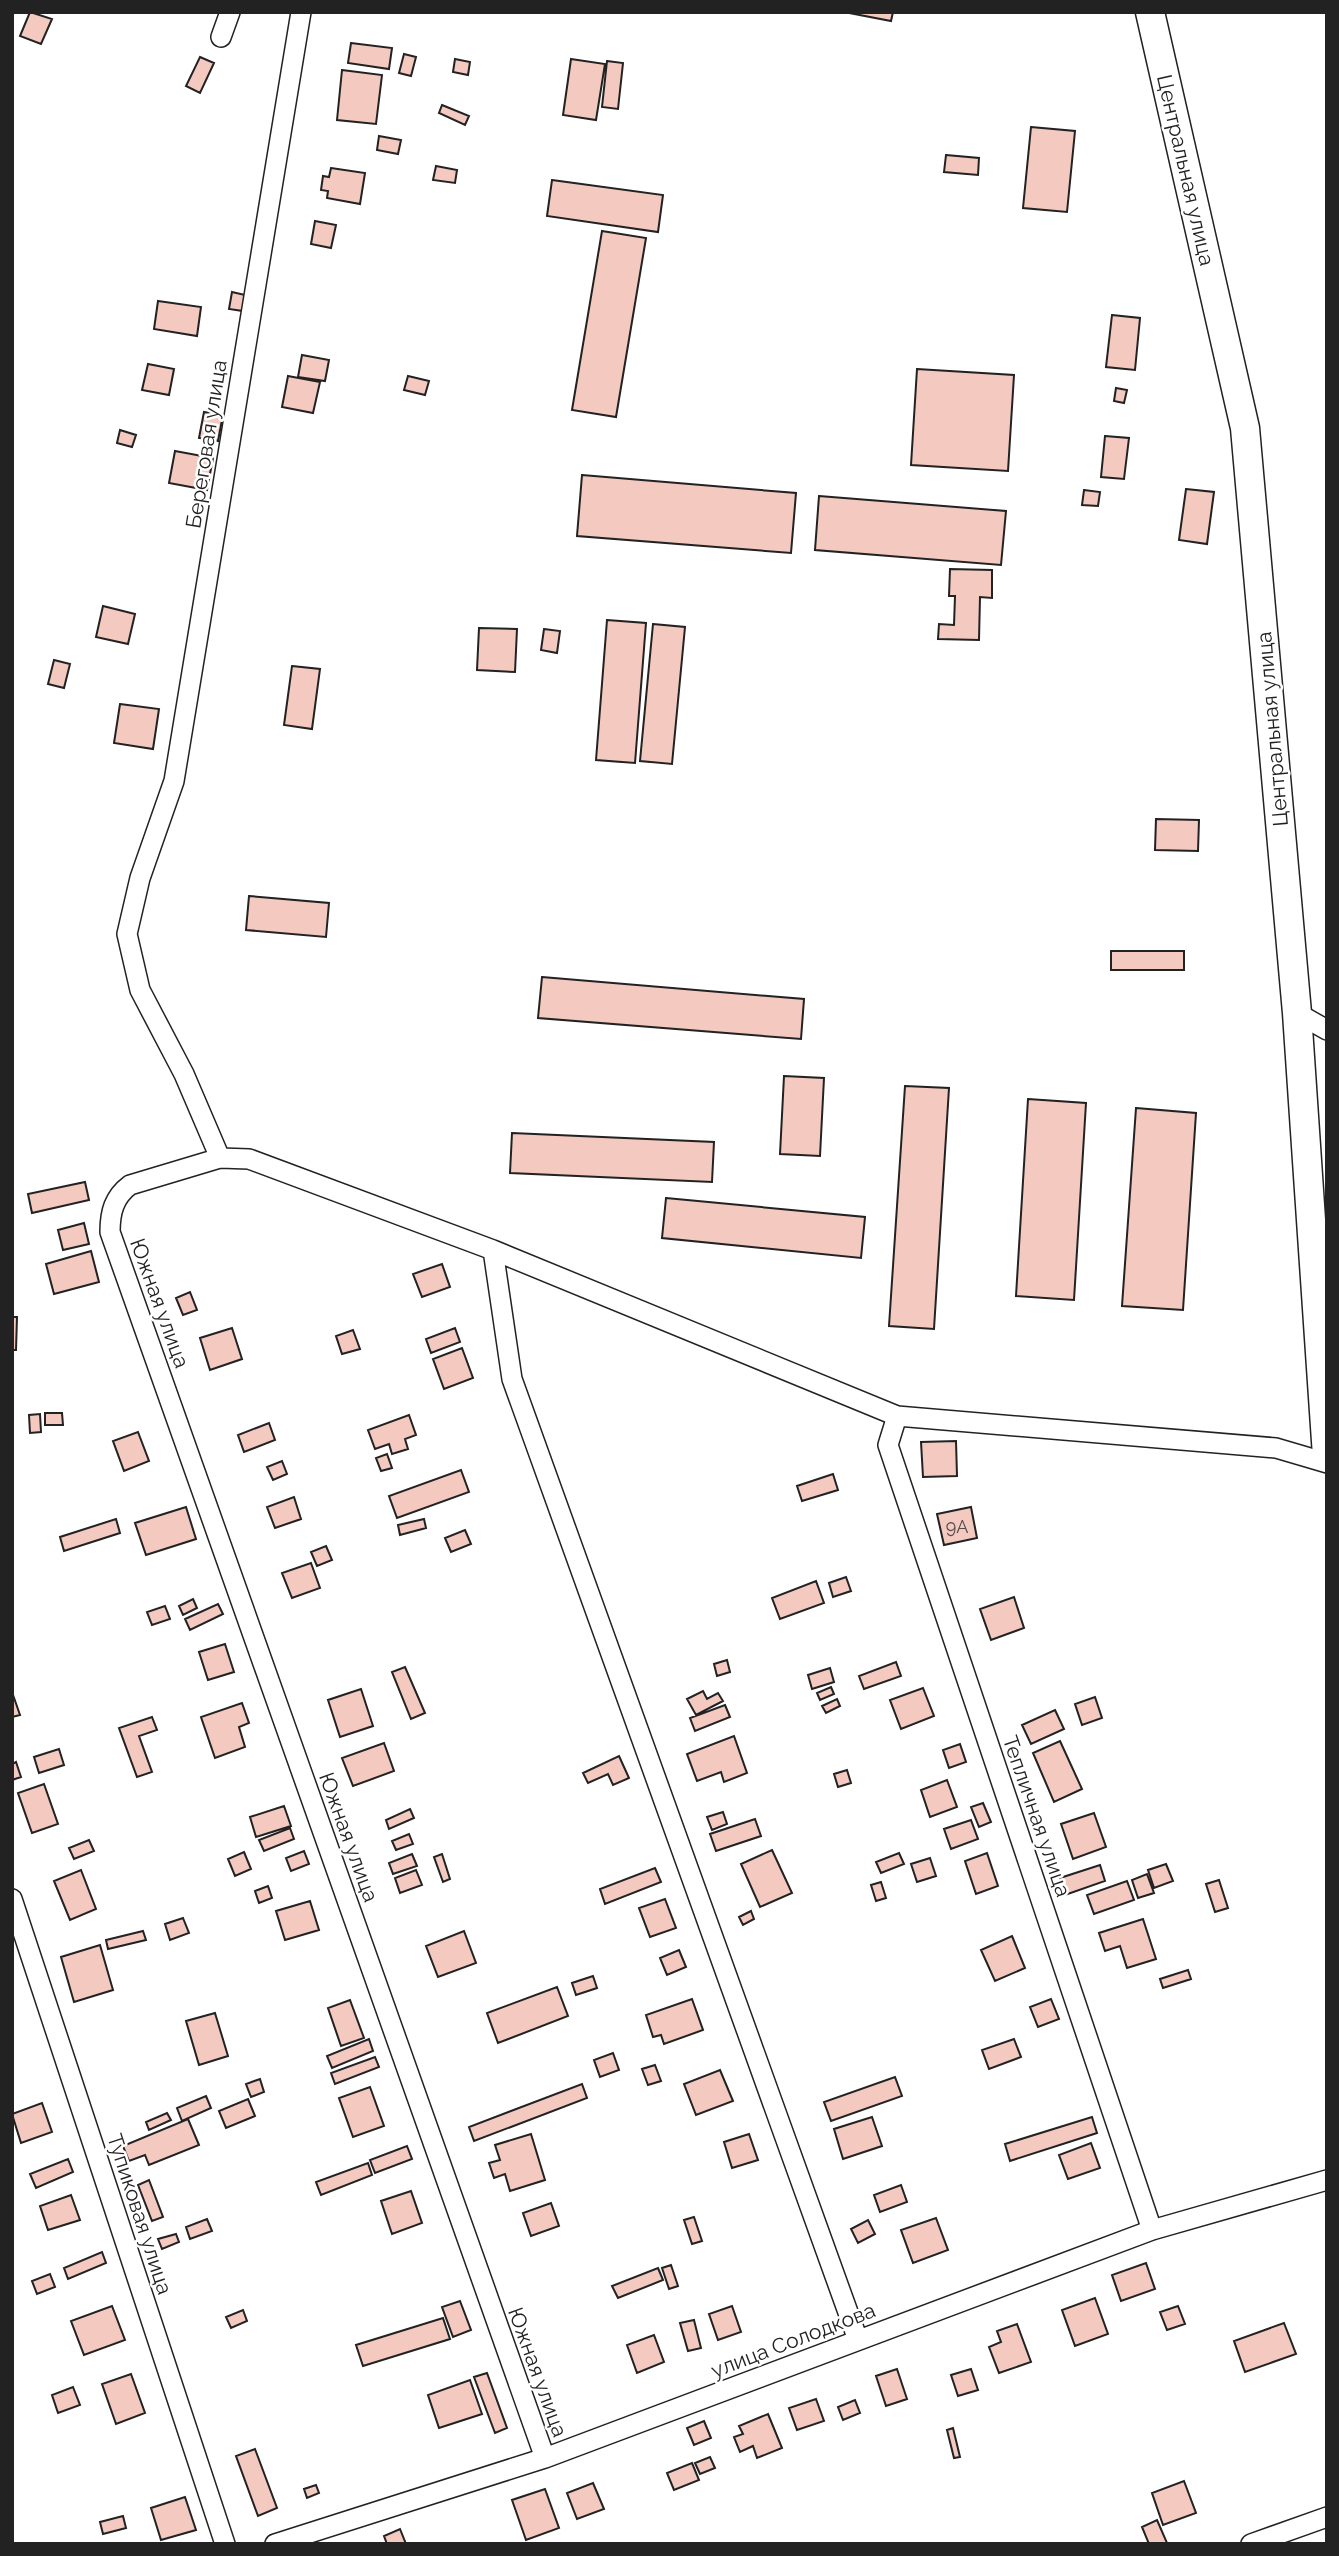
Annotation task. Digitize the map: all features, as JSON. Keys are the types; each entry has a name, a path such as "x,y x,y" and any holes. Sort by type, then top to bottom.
{"street":[{"path":"221,37 230,12"},
{"name":"Береговая улица","path":"220,1158 184,1074 140,990 127,934 141,878 174,781 301,12"},
{"name":"Центральная улица","path":"1150,12 1245,428 1297,1013 1327,1457"},
{"path":"1297,1013 1327,1030"},
{"path":"220,1158 249,1159 493,1250 897,1416 1276,1448 1327,1462"},
{"name":"Южная улица","path":"220,1158 130,1185 115,1201 110,1216 110,1232 545,2458"},
{"path":"493,1250 512,1379 858,2340"},
{"name":"Тепличная улица","path":"897,1416 888,1445 1153,2230"},
{"name":"Тупиковая улица","path":"12,1899 225,2544"},
{"name":"улица Солодкова","path":"275,2544 545,2458 1153,2230 1327,2180"},
{"path":"1251,2544 1327,2517"}],"building":[{"path":"30,12 52,19 41,44 20,36"},
{"path":"844,12 893,12 891,21"},
{"path":"351,43 392,48 389,69 348,63"},
{"path":"404,54 416,57 411,76 399,73"},
{"path":"200,57 214,63 200,93 186,86"},
{"path":"455,59 470,62 468,75 453,72"},
{"path":"571,59 605,64 596,120 563,115"},
{"path":"607,61 623,63 618,109 602,107"},
{"path":"342,70 382,75 376,124 337,120"},
{"path":"442,105 469,116 465,125 439,113"},
{"path":"1031,127 1075,131 1067,212 1023,208"},
{"path":"379,136 401,140 398,154 377,150"},
{"path":"946,155 979,158 978,175 944,172"},
{"path":"436,166 457,170 455,183 433,180"},
{"path":"331,168 365,173 360,204 327,198 328,191 321,190 323,176 329,177"},
{"path":"552,180 663,195 658,232 547,216"},
{"path":"315,221 336,225 331,248 311,244"},
{"path":"602,231 646,238 616,417 572,410"},
{"path":"232,292 245,295 243,311 229,309"},
{"path":"158,301 201,307 197,336 154,329"},
{"path":"1112,315 1140,318 1135,370 1106,367"},
{"path":"302,355 329,360 325,381 298,377"},
{"path":"148,364 174,369 169,395 142,390"},
{"path":"917,369 1014,375 1008,471 911,465"},
{"path":"288,376 320,382 313,413 282,407"},
{"path":"408,376 429,381 425,395 404,390"},
{"path":"1116,388 1127,390 1124,403 1114,401"},
{"path":"204,412 223,415 218,441 199,438"},
{"path":"120,430 136,435 132,447 117,443"},
{"path":"1105,436 1129,438 1124,479 1101,477"},
{"path":"175,451 213,458 207,490 169,483"},
{"path":"582,475 796,493 791,553 577,536"},
{"path":"1186,489 1214,492 1207,544 1179,540"},
{"path":"1084,490 1100,492 1098,506 1082,505"},
{"path":"819,496 1006,511 1001,565 815,550"},
{"path":"950,569 992,570 992,598 980,597 979,640 938,639 939,624 954,625 955,596 949,596"},
{"path":"103,606 135,614 128,644 96,637"},
{"path":"607,620 646,623 635,763 596,760"},
{"path":"653,624 685,627 672,764 640,761"},
{"path":"479,628 517,629 515,672 477,670"},
{"path":"544,629 560,631 557,653 541,650"},
{"path":"54,660 70,664 64,688 48,684"},
{"path":"292,666 320,669 312,729 284,725"},
{"path":"120,704 159,709 153,749 114,743"},
{"path":"1156,819 1199,820 1198,851 1155,850"},
{"path":"249,896 329,903 326,937 246,930"},
{"path":"1111,951 1184,951 1184,970 1111,970"},
{"path":"542,977 804,999 801,1039 538,1018"},
{"path":"784,1076 824,1078 820,1156 780,1154"},
{"path":"905,1086 949,1088 934,1329 889,1326"},
{"path":"1028,1099 1086,1103 1074,1300 1016,1296"},
{"path":"1136,1108 1196,1113 1183,1310 1122,1306"},
{"path":"512,1133 714,1142 712,1182 510,1173"},
{"path":"85,1182 89,1200 32,1213 28,1194"},
{"path":"666,1198 865,1217 861,1258 662,1238"},
{"path":"84,1223 89,1244 63,1250 58,1230"},
{"path":"91,1251 99,1282 54,1294 46,1264"},
{"path":"442,1264 450,1287 422,1297 413,1274"},
{"path":"190,1292 197,1310 183,1315 176,1298"},
{"path":"12,1317 17,1317 16,1350 12,1350"},
{"path":"232,1328 242,1359 210,1370 200,1338"},
{"path":"455,1328 460,1342 431,1353 426,1339"},
{"path":"353,1330 360,1349 342,1354 336,1336"},
{"path":"462,1348 473,1378 444,1389 433,1359"},
{"path":"45,1413 62,1413 63,1425 45,1425"},
{"path":"40,1414 41,1432 30,1433 29,1415"},
{"path":"409,1415 416,1435 405,1439 408,1449 392,1454 389,1444 375,1449 368,1430"},
{"path":"269,1423 275,1440 244,1452 238,1435"},
{"path":"138,1432 149,1461 124,1471 113,1441"},
{"path":"956,1441 957,1476 923,1477 921,1442"},
{"path":"387,1454 392,1468 381,1471 376,1458"},
{"path":"282,1461 287,1474 273,1480 267,1467"},
{"path":"461,1470 469,1492 397,1518 389,1496"},
{"path":"833,1474 838,1490 802,1501 797,1486"},
{"path":"294,1497 301,1519 275,1528 267,1507"},
{"path":"186,1507 196,1539 146,1555 135,1523"},
{"path":"971,1507 977,1538 944,1545 937,1514"},
{"path":"116,1519 120,1533 64,1551 60,1537"},
{"path":"424,1519 426,1528 400,1535 398,1525"},
{"path":"465,1530 471,1544 451,1552 445,1538"},
{"path":"326,1546 332,1560 317,1566 311,1552"},
{"path":"311,1563 320,1588 292,1598 282,1573"},
{"path":"846,1577 851,1591 833,1597 829,1583"},
{"path":"816,1581 824,1603 780,1619 772,1598"},
{"path":"1014,1597 1024,1628 991,1640 980,1609"},
{"path":"193,1599 197,1608 183,1615 179,1606"},
{"path":"218,1604 223,1614 190,1630 185,1619"},
{"path":"165,1606 170,1619 152,1625 147,1612"},
{"path":"225,1644 234,1672 208,1680 199,1652"},
{"path":"727,1660 730,1672 717,1676 714,1664"},
{"path":"896,1662 901,1676 864,1689 859,1676"},
{"path":"405,1667 425,1713 411,1719 392,1672"},
{"path":"830,1668 834,1682 812,1689 808,1675"},
{"path":"831,1687 834,1694 820,1700 817,1693"},
{"path":"923,1688 934,1716 901,1729 890,1700"},
{"path":"361,1689 373,1726 340,1737 328,1700"},
{"path":"703,1691 707,1699 718,1693 723,1701 696,1715 687,1699"},
{"path":"12,1692 20,1715 12,1717"},
{"path":"1095,1697 1102,1718 1082,1725 1075,1704"},
{"path":"837,1699 840,1706 826,1713 822,1706"},
{"path":"242,1703 249,1723 239,1727 245,1747 215,1758 201,1717"},
{"path":"725,1705 730,1717 695,1731 690,1718"},
{"path":"1055,1710 1064,1729 1031,1744 1022,1725"},
{"path":"152,1717 157,1730 139,1736 152,1772 137,1777 119,1728"},
{"path":"734,1736 747,1773 724,1782 721,1772 697,1781 687,1754"},
{"path":"1060,1741 1082,1789 1054,1802 1033,1753"},
{"path":"384,1743 394,1771 353,1786 342,1758"},
{"path":"960,1744 966,1762 949,1768 943,1750"},
{"path":"59,1749 64,1765 39,1773 34,1757"},
{"path":"619,1756 629,1778 613,1785 608,1774 588,1783 583,1773"},
{"path":"16,1762 21,1777 12,1780 12,1764"},
{"path":"847,1770 851,1783 838,1787 834,1774"},
{"path":"947,1780 957,1807 930,1817 921,1790"},
{"path":"44,1784 58,1824 32,1833 18,1793"},
{"path":"983,1803 991,1822 979,1827 971,1807"},
{"path":"284,1806 291,1826 256,1837 250,1817"},
{"path":"410,1809 414,1818 389,1829 386,1820"},
{"path":"723,1812 727,1824 712,1830 707,1817"},
{"path":"1094,1813 1106,1847 1073,1859 1061,1824"},
{"path":"755,1819 761,1836 716,1851 710,1834"},
{"path":"971,1820 978,1839 951,1849 944,1829"},
{"path":"290,1828 294,1839 264,1851 259,1840"},
{"path":"409,1834 413,1844 396,1850 392,1841"},
{"path":"89,1840 94,1851 74,1859 69,1848"},
{"path":"772,1850 792,1893 760,1907 741,1864"},
{"path":"304,1851 309,1864 291,1871 286,1858"},
{"path":"244,1852 251,1869 235,1876 228,1859"},
{"path":"899,1853 904,1864 881,1873 876,1862"},
{"path":"987,1853 998,1886 976,1894 965,1861"},
{"path":"412,1854 417,1866 393,1874 389,1863"},
{"path":"442,1854 450,1879 443,1882 434,1857"},
{"path":"930,1858 936,1876 917,1882 911,1864"},
{"path":"1166,1864 1173,1881 1154,1888 1148,1870"},
{"path":"1100,1865 1105,1881 1065,1895 1060,1878"},
{"path":"655,1868 661,1882 605,1904 600,1889"},
{"path":"81,1870 96,1909 70,1920 54,1881"},
{"path":"416,1870 422,1885 400,1893 395,1878"},
{"path":"1147,1874 1154,1893 1138,1898 1132,1880"},
{"path":"1219,1880 1228,1908 1215,1912 1206,1884"},
{"path":"1127,1881 1134,1900 1094,1914 1087,1895"},
{"path":"881,1882 886,1898 876,1901 871,1885"},
{"path":"268,1886 272,1898 259,1903 255,1891"},
{"path":"665,1899 676,1928 650,1937 639,1908"},
{"path":"310,1901 319,1930 285,1940 276,1911"},
{"path":"751,1911 754,1919 743,1925 739,1917"},
{"path":"183,1918 189,1933 170,1940 165,1924"},
{"path":"1143,1919 1156,1959 1127,1968 1120,1946 1105,1951 1099,1933"},
{"path":"143,1931 146,1940 108,1949 106,1940"},
{"path":"464,1931 476,1963 438,1977 426,1946"},
{"path":"1012,1936 1025,1968 995,1981 981,1950"},
{"path":"100,1945 113,1990 74,2002 61,1957"},
{"path":"679,1950 686,1967 667,1975 660,1958"},
{"path":"1188,1970 1191,1979 1163,1988 1160,1979"},
{"path":"593,1976 597,1988 576,1995 572,1983"},
{"path":"557,1987 568,2016 498,2043 487,2013"},
{"path":"692,1999 703,2030 664,2044 661,2035 653,2037 646,2015"},
{"path":"1051,1999 1059,2019 1038,2027 1030,2007"},
{"path":"350,2000 364,2038 341,2046 328,2008"},
{"path":"215,2013 228,2056 199,2065 186,2021"},
{"path":"369,2039 373,2051 332,2068 327,2056"},
{"path":"1014,2039 1021,2057 989,2069 982,2050"},
{"path":"613,2053 619,2070 600,2077 594,2060"},
{"path":"375,2057 379,2067 335,2084 331,2073"},
{"path":"655,2065 661,2081 648,2085 642,2069"},
{"path":"720,2070 733,2101 696,2115 684,2084"},
{"path":"895,2077 902,2096 831,2121 824,2102"},
{"path":"260,2079 264,2092 251,2097 246,2084"},
{"path":"582,2084 587,2098 474,2141 469,2127"},
{"path":"370,2087 384,2126 353,2137 339,2098"},
{"path":"206,2096 211,2108 182,2121 177,2108"},
{"path":"248,2099 255,2116 226,2128 219,2111"},
{"path":"42,2103 52,2132 21,2143 12,2114"},
{"path":"167,2113 171,2120 149,2130 146,2122"},
{"path":"872,2117 882,2146 843,2159 834,2129"},
{"path":"1092,2117 1097,2133 1010,2161 1005,2144"},
{"path":"188,2119 199,2145 149,2165 145,2155 129,2161 123,2146"},
{"path":"531,2134 545,2180 510,2191 505,2174 494,2178 489,2163 500,2160 495,2145"},
{"path":"749,2134 758,2160 732,2168 724,2142"},
{"path":"1091,2143 1100,2168 1068,2179 1059,2155"},
{"path":"407,2146 412,2159 375,2173 370,2160"},
{"path":"68,2159 73,2172 36,2188 30,2174"},
{"path":"368,2163 372,2175 321,2195 316,2182"},
{"path":"149,2180 163,2217 152,2221 138,2185"},
{"path":"901,2185 907,2202 880,2212 874,2195"},
{"path":"411,2191 422,2223 392,2234 381,2201"},
{"path":"71,2195 80,2220 48,2230 40,2206"},
{"path":"551,2203 559,2226 531,2236 523,2213"},
{"path":"694,2217 702,2241 692,2244 684,2220"},
{"path":"936,2218 948,2250 913,2263 901,2230"},
{"path":"207,2219 212,2231 190,2239 186,2227"},
{"path":"868,2220 875,2234 858,2243 851,2229"},
{"path":"176,2234 179,2242 162,2249 158,2239"},
{"path":"102,2252 106,2263 68,2279 64,2268"},
{"path":"1146,2263 1155,2289 1121,2301 1112,2275"},
{"path":"671,2265 678,2286 669,2289 662,2268"},
{"path":"658,2268 663,2280 618,2298 612,2286"},
{"path":"50,2274 55,2287 37,2294 32,2281"},
{"path":"1095,2298 1108,2334 1075,2346 1062,2310"},
{"path":"460,2301 471,2330 453,2337 442,2307"},
{"path":"112,2306 125,2340 84,2355 71,2321"},
{"path":"732,2306 741,2332 718,2340 709,2314"},
{"path":"1178,2306 1185,2324 1167,2330 1160,2312"},
{"path":"243,2310 247,2321 231,2328 226,2317"},
{"path":"443,2318 450,2339 363,2366 356,2345"},
{"path":"694,2320 701,2348 688,2351 680,2323"},
{"path":"1284,2323 1296,2354 1245,2372 1234,2341"},
{"path":"1017,2324 1031,2362 999,2373 989,2347 1001,2342 997,2331"},
{"path":"654,2335 664,2362 637,2373 627,2345"},
{"path":"897,2369 907,2399 886,2406 876,2376"},
{"path":"971,2369 978,2390 958,2396 951,2375"},
{"path":"487,2373 507,2428 495,2433 474,2377"},
{"path":"131,2374 145,2413 116,2424 102,2384"},
{"path":"470,2380 482,2414 439,2428 428,2395"},
{"path":"73,2387 80,2405 58,2413 52,2395"},
{"path":"816,2399 824,2421 797,2430 789,2408"},
{"path":"855,2400 860,2413 843,2420 838,2407"},
{"path":"768,2414 782,2448 757,2458 753,2446 740,2452 734,2437 743,2434 739,2426"},
{"path":"704,2421 711,2438 694,2445 687,2428"},
{"path":"953,2428 960,2457 954,2458 947,2430"},
{"path":"255,2449 277,2508 258,2516 236,2456"},
{"path":"710,2457 715,2468 700,2474 695,2463"},
{"path":"692,2463 699,2480 674,2490 667,2473"},
{"path":"1184,2481 1196,2513 1163,2525 1152,2493"},
{"path":"593,2483 604,2509 577,2519 567,2493"},
{"path":"316,2485 319,2493 307,2498 304,2489"},
{"path":"545,2489 559,2528 526,2540 512,2500"},
{"path":"185,2497 196,2530 161,2540 151,2508"},
{"path":"123,2516 126,2528 103,2534 100,2522"},
{"path":"1157,2520 1167,2543 1149,2544 1142,2527"},
{"path":"400,2529 406,2544 387,2544 384,2536"}]}
